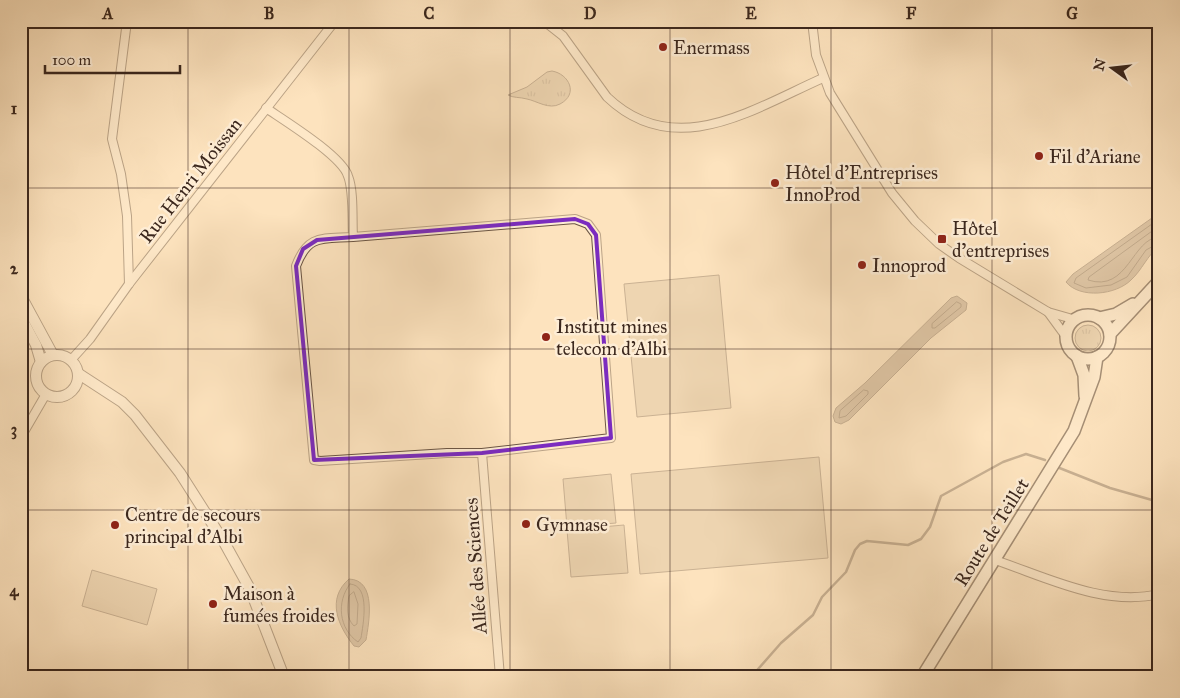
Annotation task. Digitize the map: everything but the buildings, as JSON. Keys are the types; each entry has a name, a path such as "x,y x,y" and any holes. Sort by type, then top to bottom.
{"main road":[{"path":"1145,297 1116,314 1099,318 1087,316 1076,320 1068,331 1066,338 1069,348 1077,356 1090,359 1097,357 1108,345 1110,334 1145,297 1159,281"},
{"path":"1099,318 1104,322 1110,334"},
{"name":"Route de Teillet","path":"1077,356 1084,376 1085,403"},
{"name":"Route de Teillet","path":"922,677 1074,431 1094,376 1097,357"}],"street":[{"path":"127,21 112,140 121,174 127,216 129,284"},
{"name":"Rue Henri Moissan","path":"71,360 90,339 129,284 335,21"},
{"path":"544,21 563,36 607,97 625,112 651,124 668,128 691,129 725,121 823,78"},
{"path":"812,21 816,54 823,78 830,93 892,193 916,222 939,244 959,258 1048,312 1076,320"},
{"path":"266,108 331,155 344,167 349,177 353,237"},
{"path":"574,219 588,224 596,236 611,438 482,453 314,460 296,266 303,249 317,240 574,219"},
{"path":"21,296 53,354"},
{"path":"1048,312 1066,338"},
{"path":"21,316 36,346 41,362"},
{"path":"79,374 73,389 65,396 55,397 46,394 40,389 36,375 41,362 53,354 60,354 71,360 79,374 122,402 136,415 180,473 250,589 284,677"},
{"path":"73,389 98,387"},
{"path":"21,437 46,394"},
{"name":"Allée des Sciences","path":"482,453 500,677"},
{"path":"995,560 1104,595 1132,598 1159,594"}],"highlighted area":[{"path":"575,219 588,224 596,235 611,438 482,453 314,460 311,453 296,266 303,249 317,240"}],"green space":[{"path":"552,71 563,76 570,85 569,95 560,104 547,106 508,95 527,87 547,72"},
{"path":"719,275 731,408 637,417 624,284"},
{"path":"1088,325 1097,329 1101,338 1097,347 1088,351 1079,347 1075,338 1079,329"},
{"path":"819,457 828,558 640,574 631,474"},
{"path":"611,474 616,523 567,527 563,479"},
{"path":"624,525 628,573 571,577 567,530"},
{"path":"92,570 157,589 147,625 82,606"}],"water":[{"path":"1159,213 1159,246 1131,280 1116,289 1098,293 1080,291 1066,282 1073,274"},
{"path":"957,296 967,303 966,310 931,338 849,420 841,424 835,422 833,416 836,408 865,383 951,298"},
{"path":"349,579 358,581 364,586 369,603 369,623 366,640 359,647 354,646 348,638 339,621 337,612 338,595"}],"waterway":[{"path":"751,677 781,643 813,615 822,597 846,572 855,550 860,544 867,541 908,545 921,539 930,527 941,496 1003,462 1026,454 1045,460"},
{"path":"1057,467 1110,488 1159,502"}],"place":[{"name":"Enermass","path":"663,47"},
{"name":"Fil d'Ariane","path":"1039,156"},
{"name":"Hôtel d'Entreprises InnoProd","path":"775,183"},
{"name":"Hôtel d'entreprises","path":"942,239"},
{"name":"Innoprod","path":"862,265"},
{"name":"Institut mines telecom d'Albi","path":"546,337"},
{"name":"Gymnase","path":"526,524"},
{"name":"Centre de secours principal d'Albi","path":"115,525"},
{"name":"Maison à fumées froides","path":"213,604"}]}
